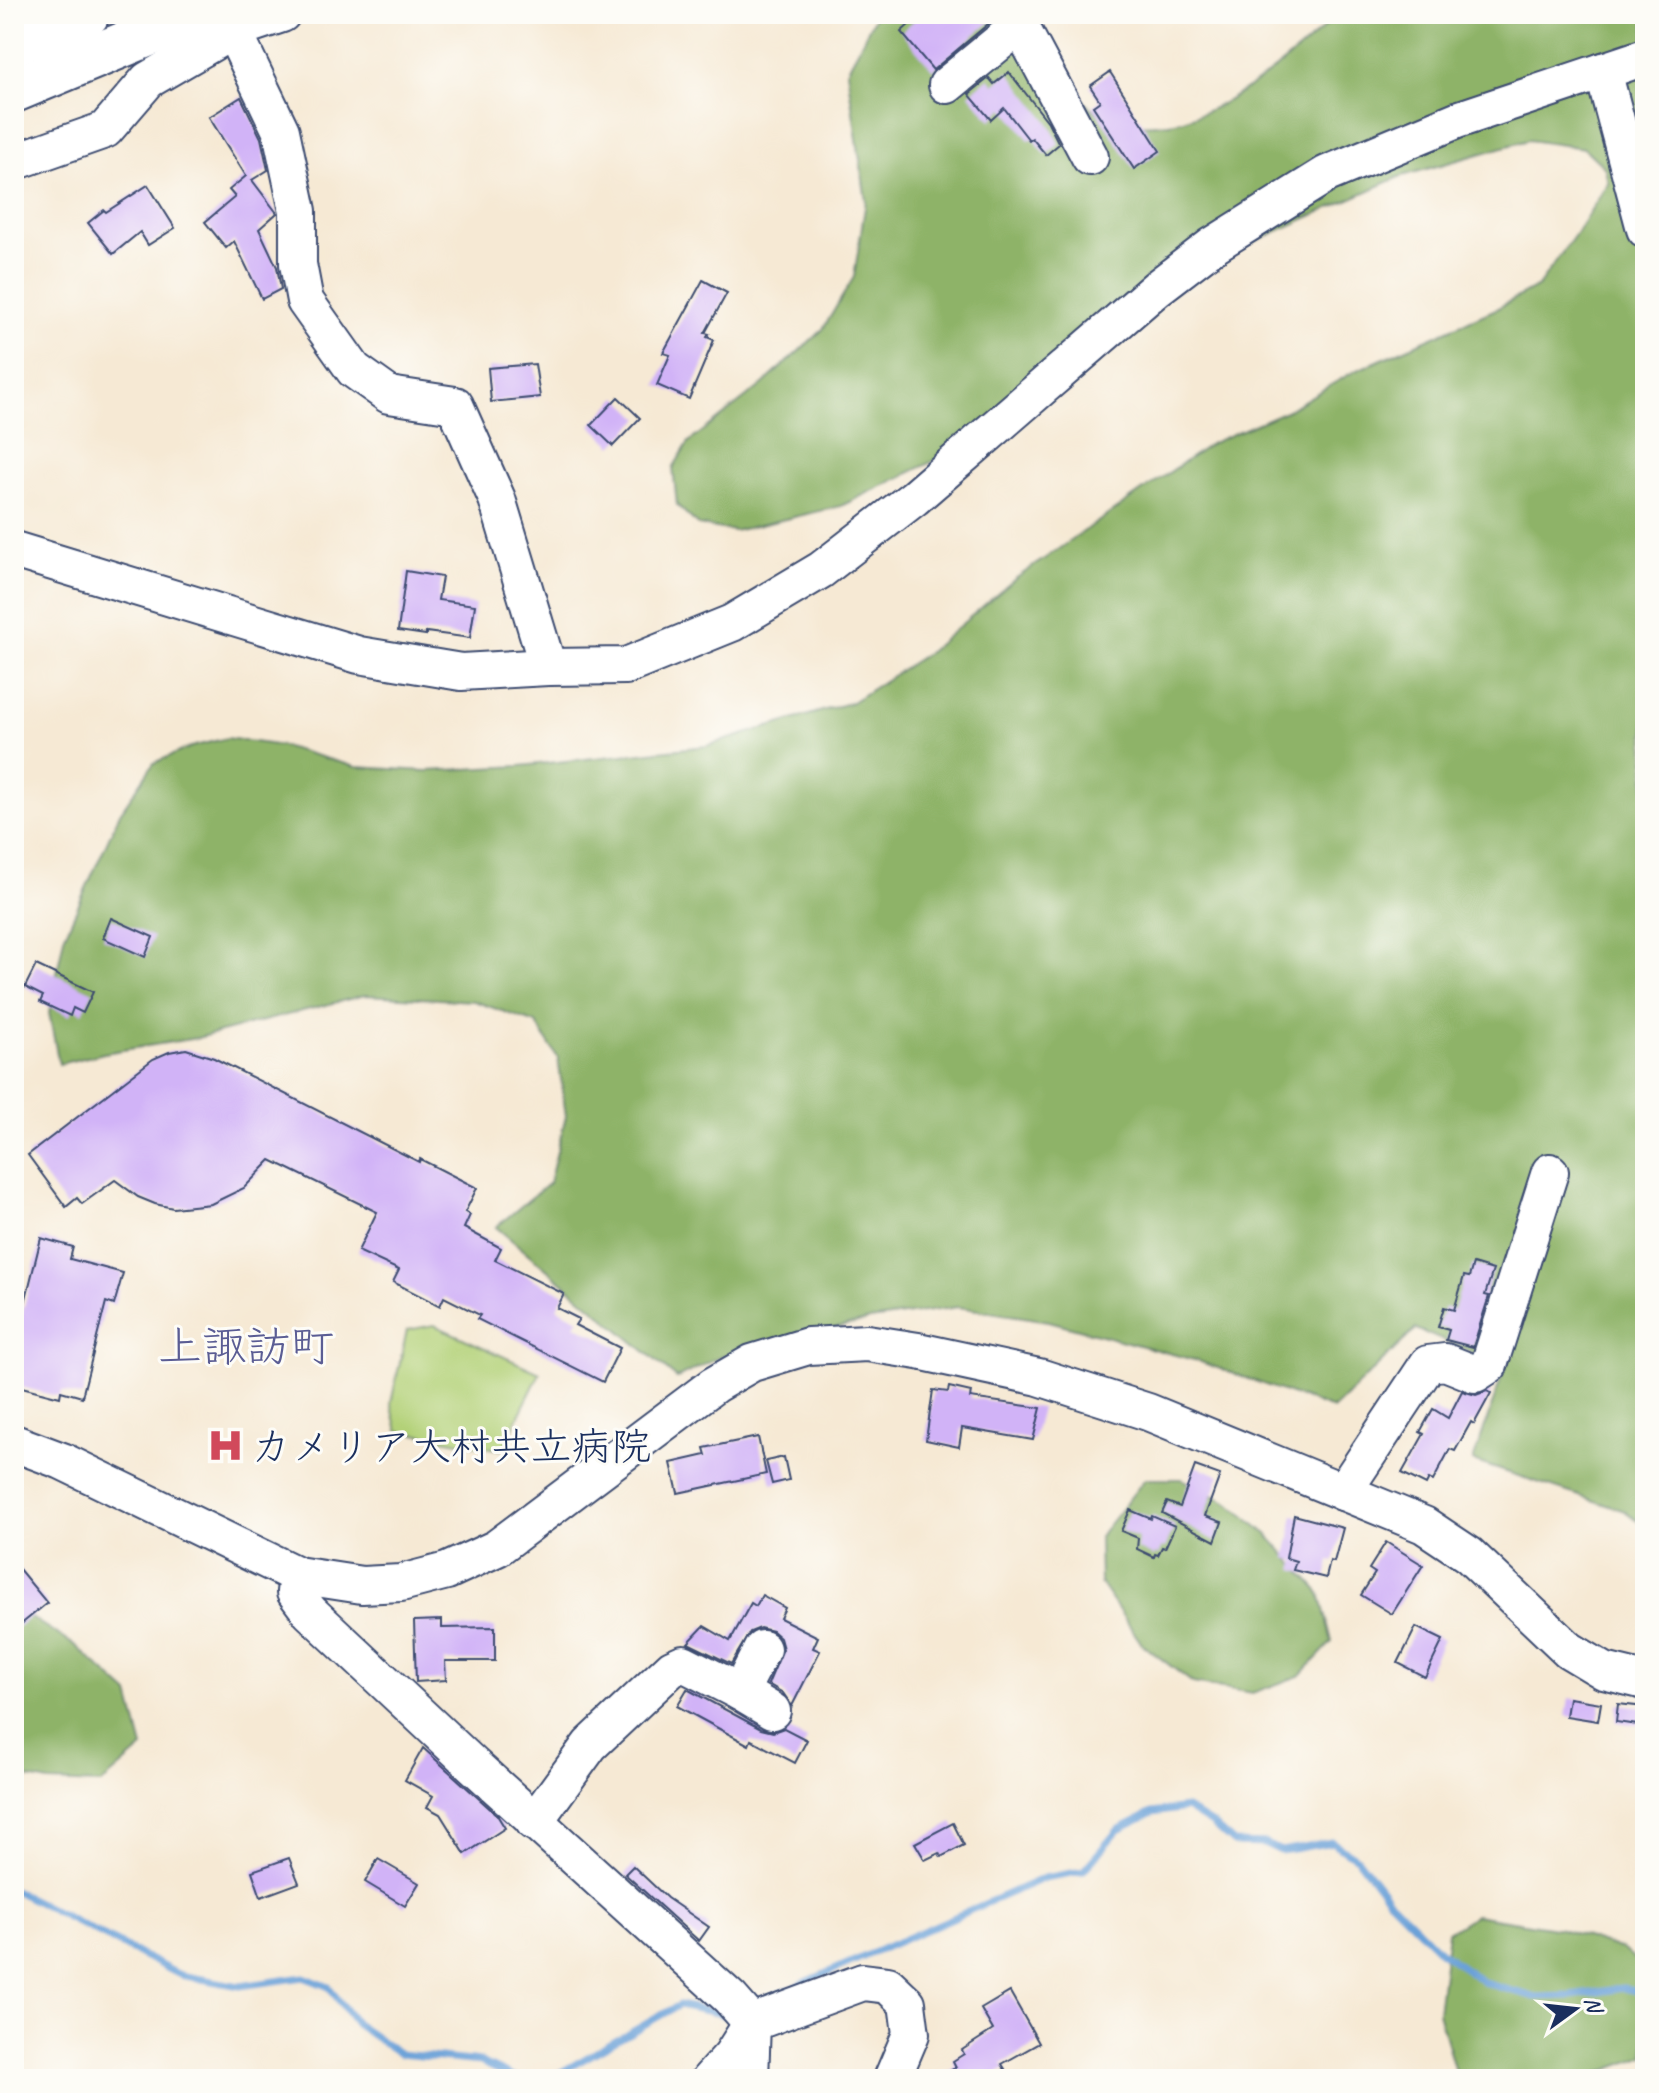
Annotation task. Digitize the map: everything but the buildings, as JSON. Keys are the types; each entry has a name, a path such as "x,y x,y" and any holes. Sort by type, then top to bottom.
{"highway":[{"path":"14,43 77,18"},
{"path":"14,90 84,63 219,19"}],"street":[{"path":"14,162 105,130 148,80 219,19 282,14"},
{"path":"219,19 281,131 298,211 298,264 305,301 354,370 389,395 455,405 497,499 548,667"},
{"path":"947,85 1016,20 1090,157"},
{"path":"14,550 359,655 461,672 626,666 732,623 821,570 914,498 1157,288 1219,241 1327,174 1457,120 1645,57"},
{"path":"1603,71 1645,229"},
{"path":"1343,1492 1428,1364 1445,1362 1475,1374 1489,1365 1550,1172"},
{"path":"14,1443 62,1461 297,1575 362,1585 401,1583 459,1566 497,1548 714,1385 752,1363 808,1346 867,1343 1039,1377 1148,1412 1424,1525 1469,1555 1569,1650 1604,1671 1645,1681"},
{"path":"297,1575 295,1592 310,1612 743,2013 750,2079"},
{"path":"740,1692 762,1649"},
{"path":"534,1822 590,1745 672,1668 683,1663 772,1711"},
{"path":"743,2013 863,1982 888,1985 907,2003 911,2034 892,2079"},
{"path":"710,2079 731,2056 743,2013"}],"green space":[{"path":"876,14 1031,14 1077,96 1113,125 1175,122 1218,106 1284,62 1338,14 1645,14 1645,1526 1625,1511 1473,1461 1505,1367 1416,1329 1333,1409 1198,1361 1049,1321 958,1307 870,1320 722,1356 677,1378 496,1227 549,1183 566,1116 558,1058 536,1023 474,1001 365,995 197,1038 104,1053 59,1064 49,1013 64,937 120,813 154,763 191,747 227,738 282,746 356,767 427,771 520,766 706,746 852,702 930,651 1015,579 1212,443 1286,411 1355,371 1496,309 1538,286 1608,183 1605,168 1584,148 1528,140 1399,177 1233,251 938,459 841,506 734,531 698,525 677,505 673,468 689,442 762,385 823,329 854,277 866,201 847,71"},
{"path":"434,1325 540,1373 502,1450 398,1431 391,1403 407,1330"},
{"path":"1145,1479 1182,1479 1229,1503 1268,1535 1320,1593 1332,1642 1300,1676 1252,1693 1193,1683 1142,1644 1100,1583 1099,1537"},
{"path":"14,1607 76,1646 129,1694 143,1748 101,1784 49,1782 14,1775"},
{"path":"1475,1915 1561,1929 1622,1949 1645,1969 1645,2056 1574,2079 1457,2079 1438,2012 1448,1932"}],"waterway":[{"path":"774,1996 1044,1878 1083,1871 1118,1830 1152,1813 1186,1808 1234,1843 1266,1844 1281,1851 1332,1842 1358,1859 1391,1902 1441,1952 1485,1983 1534,1997 1572,1996 1623,1988 1645,1993"},
{"path":"14,1890 180,1975 240,1986 304,1977 329,1987 356,2024 400,2054 481,2062 517,2079"},
{"path":"549,2079 679,2005 730,2016"}],"place":[{"name":"カメリア大村共立病院","path":"225,1446"}],"district":[{"name":"上諏訪町","path":"246,1346"}]}
